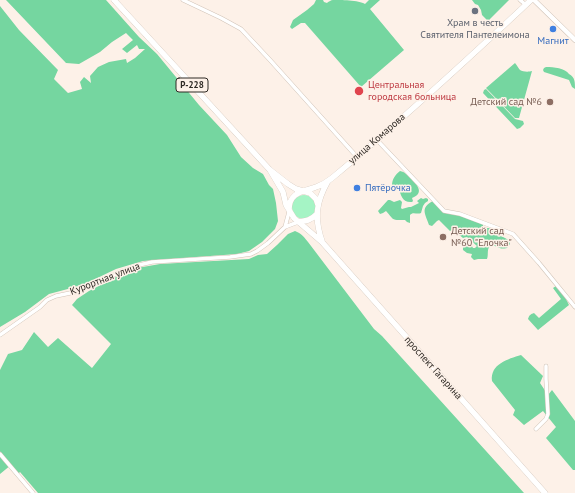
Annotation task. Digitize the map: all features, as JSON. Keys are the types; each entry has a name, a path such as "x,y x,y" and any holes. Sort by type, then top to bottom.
{"main road":[{"name":"Р-228","path":"114,0 270,170 288,184 310,193 316,199 318,205"},
{"name":"улица Комарова","path":"328,181 377,140 533,0"},
{"name":"Р-228","path":"270,170 283,192 289,212 298,222"},
{"path":"289,212 291,198 302,191 314,188 328,181"},
{"path":"298,222 312,219 317,214 321,196 328,181"},
{"name":"проспект Гагарина","path":"317,214 318,230 322,242"},
{"name":"проспект Гагарина","path":"298,222 322,242 545,493"}],"street":[{"path":"183,0 241,29 356,157"},
{"path":"520,0 526,5"},
{"path":"533,0 575,40"},
{"path":"377,140 444,211 460,214 512,234 543,268 575,307"},
{"path":"285,227 289,212"},
{"name":"Курортная улица","path":"0,335 47,300 56,296 75,292 122,271 152,262 244,256 257,251 285,227 298,222"},
{"path":"536,428 546,419 548,414 546,366"},
{"path":"0,454 34,493"}],"green space":[{"path":"6,0 106,0 139,37 157,54 199,105 227,135 241,157 253,168 263,174 273,189 278,221 275,229 262,242 249,251 237,254 143,261 116,269 79,286 49,294 25,312 0,327 0,6 19,30 58,70 54,79 68,93 82,89 80,82 84,77 91,83 90,76 98,67 109,62 126,59 127,63 145,49 139,49 137,45 127,53 122,49 133,40 126,33 100,52 79,64 66,63"},
{"path":"316,0 323,0 327,3 332,0 349,0 365,4 369,0 380,0 370,9 404,50 361,87 305,23 301,23 292,29 290,27 293,20 314,4"},
{"path":"472,0 509,0 488,21 482,15 478,5"},
{"path":"515,63 521,71 532,71 519,118 515,118 486,88"},
{"path":"546,67 565,70 574,78 575,89 572,87 569,80 544,72 543,70"},
{"path":"486,89 515,119 523,121 524,124 520,128 517,129 483,93"},
{"path":"400,171 411,178 419,189 418,194 412,198 412,202 404,200 399,189 392,186 394,177"},
{"path":"304,195 313,198 316,207 313,216 304,219 295,216 292,207 295,198"},
{"path":"421,198 426,198 428,201 423,206 421,213 412,213 410,215 410,223 405,220 397,220 392,218 386,211 380,214 378,211 388,200 394,202 400,200 402,202 402,209 419,203 417,201"},
{"path":"433,201 444,212 459,214 483,224 483,227 494,228 499,235 510,242 510,244 507,248 500,248 491,245 487,259 474,260 471,257 472,254 463,250 465,242 470,243 473,248 477,246 467,237 463,238 453,229 450,231 439,220 432,226 429,225 425,214 425,209 426,206"},
{"path":"295,231 307,240 374,329 524,493 38,493 20,472 18,474 11,465 0,474 0,370 8,354 22,350 34,332 48,347 58,338 92,368 111,344 72,305 77,299 89,291 137,268 160,264 249,259 258,255 267,254 288,234"},
{"path":"556,286 565,297 569,305 538,330 528,318 534,313 539,318 561,299 553,288"},
{"path":"521,355 543,376 540,383 548,395 552,390 575,421 575,470 573,470 546,438 556,427 543,411 524,425 513,415 515,410 492,381 492,375 497,366"}],"place":[{"name":"Храм в честь Святителя Пантелеимона","path":"475,11"},
{"name":"Магнит","path":"553,29"},
{"name":"Центральная городская больница","path":"359,91"},
{"name":"Детский сад №6","path":"550,102"},
{"name":"Пятёрочка","path":"357,188"},
{"name":"Детский сад №60 \"Елочка\"","path":"443,237"}]}
